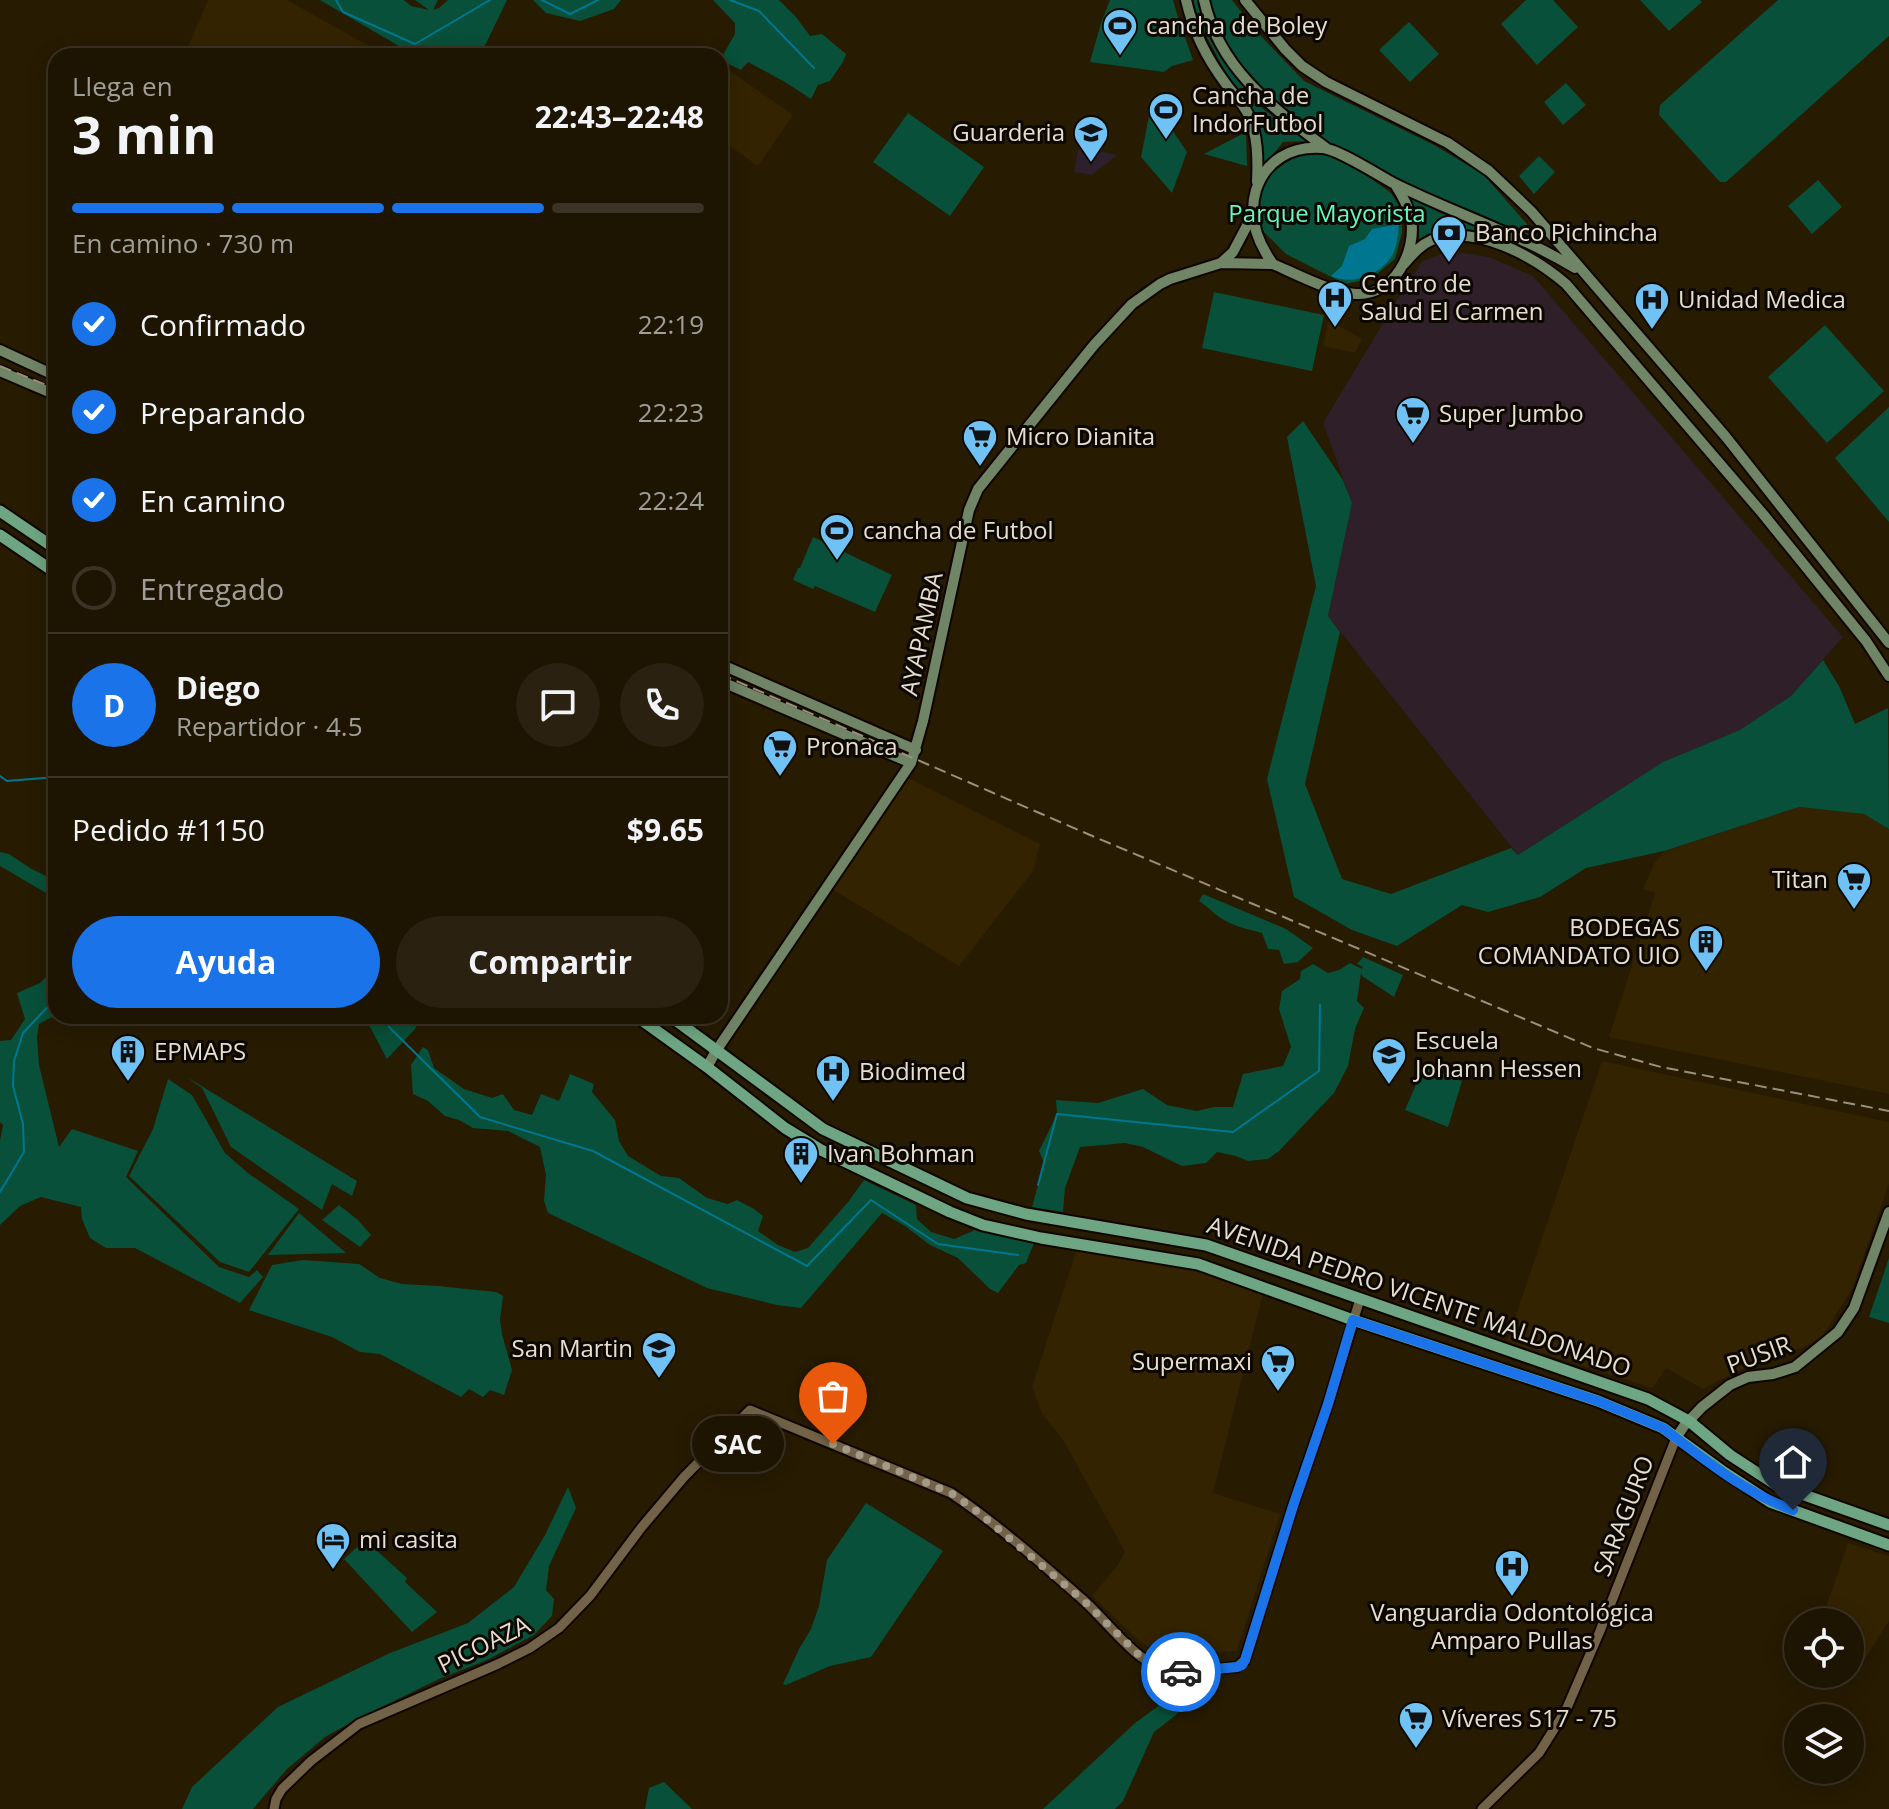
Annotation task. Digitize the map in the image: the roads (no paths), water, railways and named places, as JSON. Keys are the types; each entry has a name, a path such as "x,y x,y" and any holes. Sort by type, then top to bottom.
{"main road":[{"path":"1186,0 1204,51 1249,116 1253,128 1258,168 1253,215 1255,232 1273,264 1346,293 1360,294 1390,283 1417,250 1431,241 1451,237 1480,238 1520,253 1551,272 1566,284 1763,514 1866,641 1889,676"},
{"path":"1204,0 1215,36 1247,83 1326,148 1395,184 1538,246 1584,273"},
{"path":"1245,0 1302,66 1326,82 1448,143 1489,171 1531,211 1726,437 1889,643"},
{"path":"1256,192 1268,168 1279,157 1300,148 1326,148"},
{"path":"1395,184 1411,219 1411,245 1403,265"},
{"path":"1221,263 1236,247 1253,215"},
{"name":"AYAPAMBA","path":"707,1067 911,763 969,510 978,489 1124,311 1160,284 1221,263 1273,264"},
{"path":"0,350 48,372"},
{"path":"0,371 48,392"},
{"path":"0,511 48,544"},
{"path":"0,535 48,568"},
{"path":"728,668 916,750"},
{"path":"728,684 911,763"},
{"name":"AVENIDA PEDRO VICENTE MALDONADO","path":"647,1024 785,1128 821,1150 950,1212 983,1225 1041,1238 1198,1264 1353,1320 1598,1401 1650,1421 1770,1502 1889,1545"},
{"name":"AVENIDA PEDRO VICENTE MALDONADO","path":"681,1024 823,1129 943,1189 1026,1214 1206,1245 1648,1399 1689,1421 1730,1455 1776,1485 1889,1525"},
{"name":"PUSIR","path":"1676,1438 1689,1421 1730,1385 1748,1377 1778,1373 1802,1363 1838,1332 1854,1308 1889,1212"}],"street":[{"path":"1353,1320 1360,1299"},
{"name":"PICOAZA","path":"274,1809 282,1789 311,1761 359,1724 498,1664 530,1648 559,1628 590,1596 655,1510 750,1410 951,1493 1084,1601 1139,1655 1162,1670 1177,1673 1242,1665 1353,1320"},
{"name":"SARAGURO","path":"1482,1809 1539,1753 1566,1710 1676,1438"}],"water":[{"path":"1399,224 1394,252 1384,266 1362,278 1346,280 1331,276 1342,266 1349,246 1365,239 1372,229"}],"waterway":[{"path":"336,0 343,12 415,44 490,0"},
{"path":"542,0 570,14 598,0"},
{"path":"730,0 759,11 814,68"},
{"path":"0,776 7,781 48,778"},
{"path":"1038,1185 1057,1114 1233,1132 1319,1071 1320,1005"},
{"path":"0,1192 24,1152 23,1124 13,1086 14,1061 23,1033 48,1006"},
{"path":"387,1024 480,1117 593,1151 807,1266 871,1200 938,1244 1018,1255"}],"railway":[{"path":"0,366 48,386"},
{"path":"728,677 1593,1048 1661,1067 1889,1111"}],"place":[{"name":"cancha de Boley","path":"1120,57"},
{"name":"Cancha de IndorFutbol","path":"1166,141"},
{"name":"Guarderia","path":"1091,164"},
{"name":"Banco Pichincha","path":"1449,264"},
{"name":"Centro de Salud El Carmen","path":"1335,329"},
{"name":"Unidad Medica","path":"1652,331"},
{"name":"Super Jumbo","path":"1413,445"},
{"name":"Micro Dianita","path":"980,468"},
{"name":"cancha de Futbol","path":"837,562"},
{"name":"Pronaca","path":"780,778"},
{"name":"Titan","path":"1854,911"},
{"name":"BODEGAS COMANDATO UIO","path":"1706,973"},
{"name":"EPMAPS","path":"128,1083"},
{"name":"Escuela Johann Hessen","path":"1389,1086"},
{"name":"Biodimed","path":"833,1103"},
{"name":"Ivan Bohman","path":"801,1185"},
{"name":"San Martin","path":"659,1380"},
{"name":"Supermaxi","path":"1278,1393"},
{"name":"SAC","path":"833,1444"},
{"name":"mi casita","path":"333,1571"},
{"name":"Vanguardia Odontológica Amparo Pullas","path":"1512,1598"},
{"name":"Víveres S17 - 75","path":"1416,1750"}],"park label":[{"name":"Parque Mayorista","path":"1327,214"}]}
